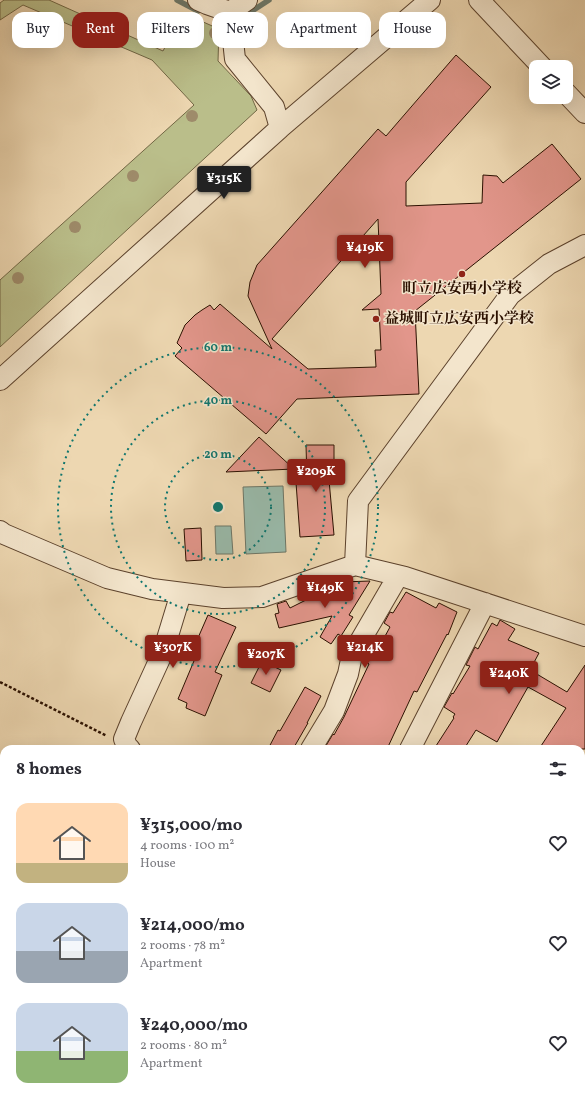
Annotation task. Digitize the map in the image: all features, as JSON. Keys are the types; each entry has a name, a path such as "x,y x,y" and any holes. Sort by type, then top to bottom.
{"street":[{"path":"198,0 230,12 247,0"},
{"path":"0,380 280,128 430,0"},
{"path":"479,0 535,60"},
{"path":"234,48 235,58 274,107 280,128"},
{"path":"573,100 585,113"},
{"path":"354,565 358,501 510,295 549,264 585,245"},
{"path":"0,531 107,578 152,590 223,598 262,597 354,565 398,576 585,636"},
{"path":"313,745 334,711 348,674 352,655 398,576"},
{"path":"127,745 124,739 163,652 181,593"},
{"path":"412,745 485,603"}],"path":[{"path":"0,682 123,745"}],"green space":[{"path":"4,0 49,0 76,12 72,12 72,26 64,22 64,12 39,12 23,5 0,20 0,3"},
{"path":"204,22 212,26 212,48 218,48 218,61 251,96 257,110 0,347 0,280 194,105 152,60 124,48 129,48 129,36 137,39 137,48 156,48 163,51 165,48 204,48"}],"shaded area":[{"path":"283,486 286,552 246,554 243,487"},
{"path":"215,526 231,526 233,554 216,554"}],"building":[{"path":"456,55 491,87 406,182 406,206 482,203 483,175 497,176 503,183 552,144 581,179 415,311 419,394 297,399 266,434 175,356 182,348 177,343 185,325 195,315 210,305 214,310 220,304 272,349 248,296 250,282 257,265 378,129 386,136","holes":["378,219 381,294 362,310 379,309 381,350 375,350 376,367 308,369 272,339"]},
{"path":"259,437 294,469 226,472"},
{"path":"306,445 334,445 334,469 328,469 334,535 300,537 295,469 307,480"},
{"path":"201,528 202,560 186,561 184,529"},
{"path":"370,581 349,615 353,617 341,636 338,634 331,644 320,637 332,616 279,628 275,614 279,613 277,604 286,601 290,608 314,596 313,592 340,584 340,582"},
{"path":"406,592 436,608 439,603 457,612 448,635 447,634 417,692 414,691 389,745 326,745 344,717 369,664 363,660 371,648 377,651 390,627 384,623 390,612 393,613"},
{"path":"208,615 236,627 215,672 222,675 205,716 186,708 187,703 178,699 199,649 194,647"},
{"path":"500,620 515,629 508,640 539,653 530,670 567,692 585,665 585,745 542,745 566,708 528,687 497,742 476,730 467,745 437,745 455,714 444,707 470,666 466,665 475,647 478,649 492,623 497,626"},
{"path":"262,661 281,670 270,692 251,683"},
{"path":"305,687 321,696 295,745 270,745 278,730 280,731"}],"waterway":[{"path":"177,0 198,11"},
{"path":"251,12 269,0"}],"place":[{"name":"町立広安西小学校","path":"462,274"},
{"name":"益城町立広安西小学校","path":"376,319"}]}
